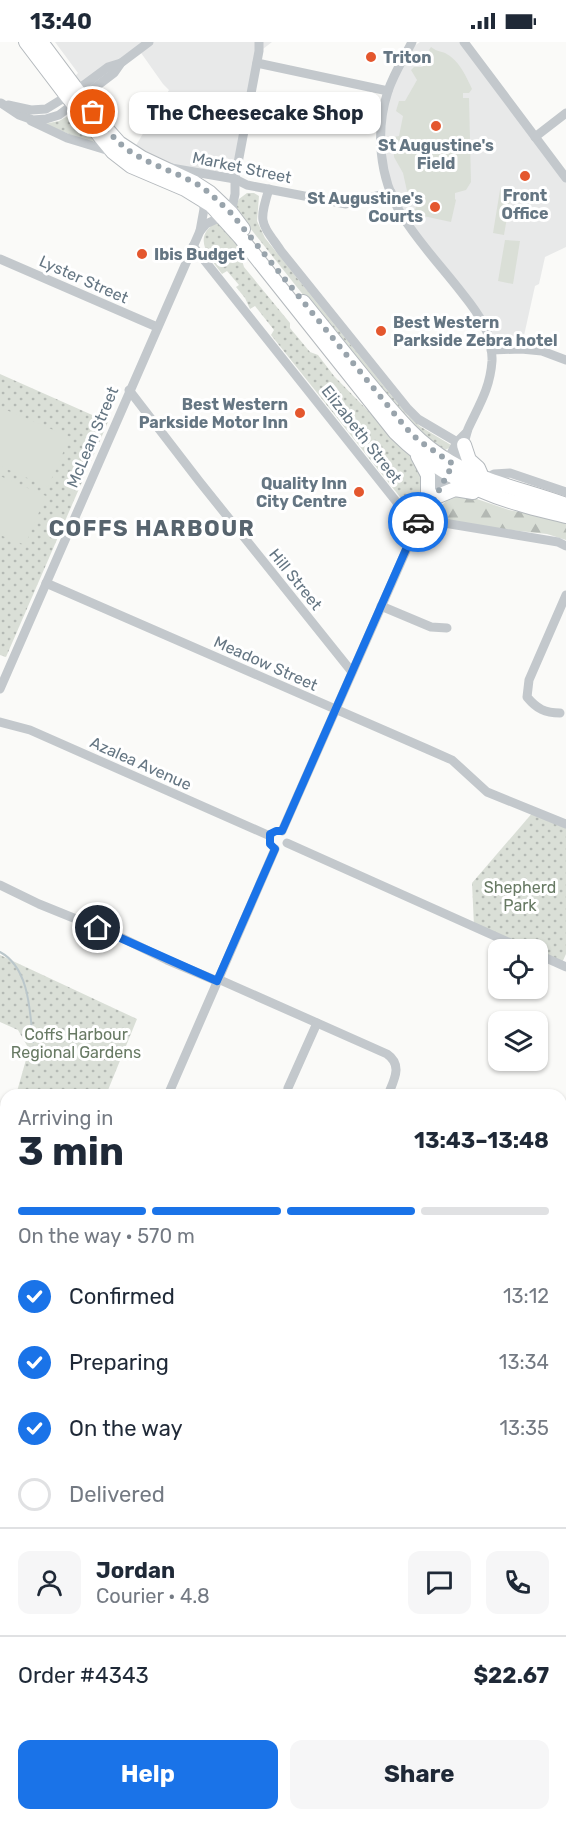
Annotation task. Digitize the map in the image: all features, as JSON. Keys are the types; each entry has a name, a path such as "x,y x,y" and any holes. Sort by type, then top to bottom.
{"highway":[{"path":"26,42 119,143 210,193 240,237 388,424 416,452 428,475 432,496 458,489 468,490 511,505 518,504"},
{"path":"41,42 113,152 131,166 185,189 226,215 406,428 448,467 485,474 566,505"},
{"path":"463,439 469,460 485,474"},
{"path":"416,452 518,504 566,516"}],"street":[{"path":"0,103 23,109 41,110 75,97 114,74 121,63 149,42"},
{"path":"200,231 206,224 226,215 235,194 235,179 259,42"},
{"path":"282,831 420,519 428,511 432,496 484,398 489,382 491,350 481,317 408,224 391,192 382,161 381,124 388,91 412,42"},
{"path":"407,51 420,42"},
{"path":"463,43 566,178"},
{"path":"257,63 388,91"},
{"path":"25,118 40,120 51,118 64,112 75,97"},
{"path":"0,103 67,138 113,152"},
{"path":"535,137 566,113"},
{"name":"Market Street","path":"157,165 235,179 247,185 346,204 391,192"},
{"path":"268,189 261,217 266,230 281,251 408,409 432,429 463,439"},
{"name":"McLean Street","path":"0,689 200,231 204,209 203,200"},
{"name":"Elizabeth Street","path":"193,246 399,505 420,519 558,542 566,546"},
{"name":"Lyster Street","path":"0,259 157,327"},
{"path":"491,350 542,351 566,360"},
{"name":"Hill Street","path":"129,390 352,672"},
{"path":"485,474 510,473 566,492"},
{"name":"Meadow Street","path":"46,583 452,760 487,792 566,824"},
{"path":"560,713 536,709 527,697 529,680 566,594"},
{"path":"381,606 431,627 447,628"},
{"name":"Azalea Avenue","path":"0,722 30,730 270,836"},
{"path":"276,831 282,831 287,835 287,843 281,849 275,849 270,844 270,836 276,831"},
{"path":"287,843 501,939"},
{"path":"171,1089 275,849"},
{"path":"0,885 392,1058 396,1063 396,1075 390,1089"},
{"path":"548,959 564,966 566,954"},
{"path":"288,1089 317,1023"}],"shaded area":[{"path":"55,42 272,42 259,52 235,179 157,165 132,152 169,90 139,50 91,89 71,81 78,73"},
{"path":"420,42 460,42 566,178 566,247 545,257 539,284 535,286 521,349 491,350 485,325 408,224 382,161 385,103 407,51"}],"green space":[{"name":"St Augustine's Field","path":"431,47 454,60 462,69 472,89 469,93 463,93 463,98 469,98 471,182 466,190 455,193 456,200 451,222 414,214 418,198 407,191 403,173 394,157 393,137 399,136 403,116 396,111 399,101 405,101 417,80 411,70 414,67 422,67 434,58 429,50"},
{"path":"73,113 94,142 44,124 59,121"},
{"path":"503,186 512,188 504,235 493,233 500,190"},
{"path":"247,193 259,196 257,221 265,238 408,416 451,447 441,449 420,434 351,355 242,218 236,205 239,199"},
{"path":"215,223 219,223 237,244 244,267 290,323 290,328 310,352 318,355 334,376 417,461 426,487 421,503 415,505 404,502 271,335 274,330 255,306 250,309 236,287 239,285 227,271 222,274 213,262 205,249 204,236"},
{"path":"505,240 520,241 513,284 498,281"},
{"path":"0,374 108,422 6,657 0,655"},
{"path":"4,409 70,437 48,487 0,466 0,418"},
{"path":"0,476 46,496 25,545 0,535"},
{"path":"457,494 509,510 566,521 566,540 547,534 492,528 437,518 444,503"},
{"name":"Shepherd Park","path":"534,811 566,824 566,954 561,965 548,959 548,939 503,939 474,926 472,883"},
{"name":"Coffs Harbour Regional Gardens","path":"0,955 137,1019 108,1089 18,1089 29,1049 18,1030 0,1022"}],"waterway":[{"path":"0,952 10,959 23,980 27,992 33,1042"}],"way so far":[{"path":"93,112 111,135 127,149 194,183 210,193 231,213 406,428 418,440 453,464 428,511 418,522"}],"place":[{"name":"Triton","path":"371,57"},
{"name":"The Cheesecake Shop","path":"93,112"},
{"name":"St Augustine's Field","path":"436,126"},
{"name":"Front Office","path":"525,176"},
{"name":"St Augustine's Courts","path":"435,207"},
{"name":"Ibis Budget","path":"142,254"},
{"name":"Best Western Parkside Zebra hotel","path":"381,331"},
{"name":"Best Western Parkside Motor Inn","path":"300,413"},
{"name":"Quality Inn City Centre","path":"359,492"}],"district":[{"name":"COFFS HARBOUR","path":"152,528"}],"route":[{"path":"98,928 217,981 275,849 269,841 270,834 282,831 418,522"}]}
